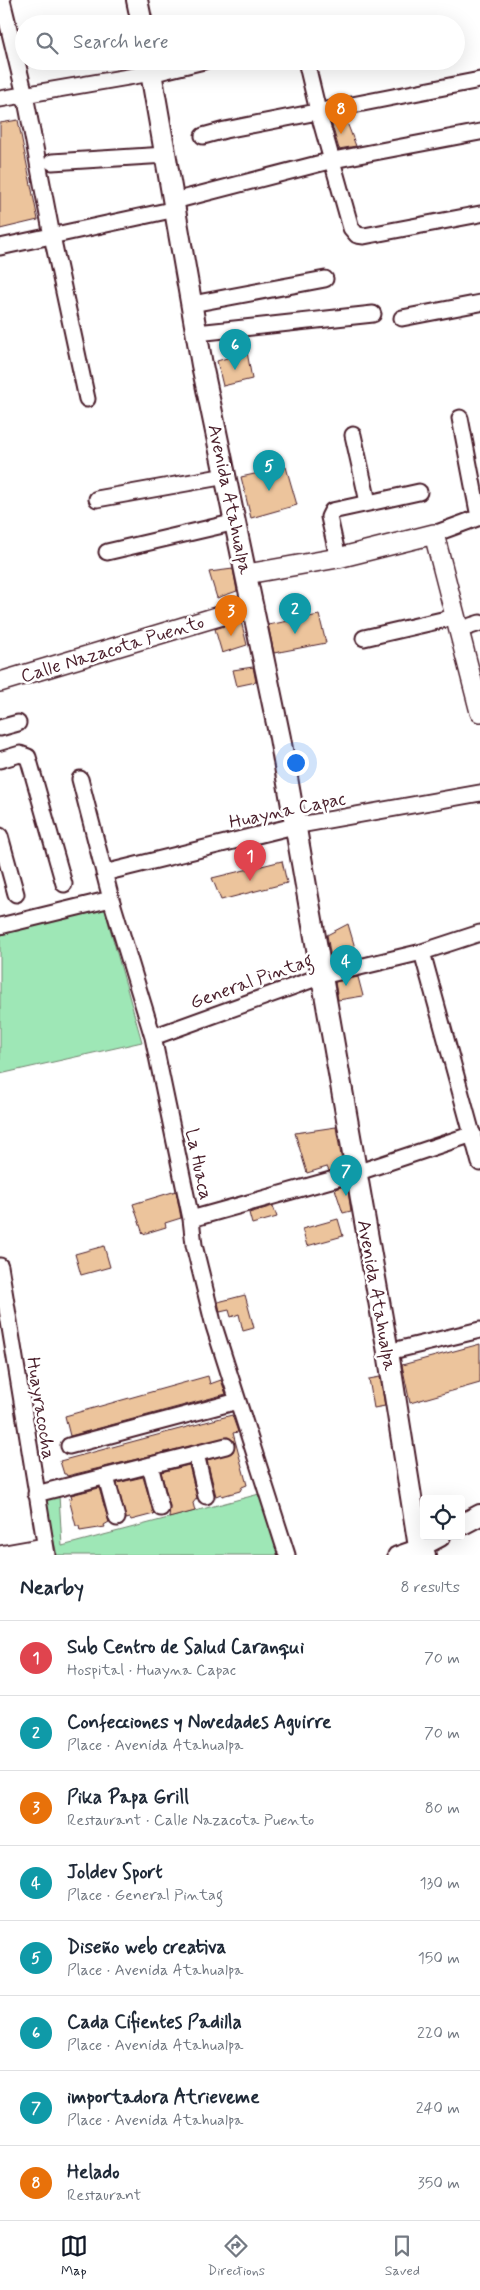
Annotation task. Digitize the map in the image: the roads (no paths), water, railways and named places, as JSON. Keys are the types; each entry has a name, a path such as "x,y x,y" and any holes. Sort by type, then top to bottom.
{"main road":[{"path":"137,0 140,15"},
{"name":"Avenida Atahualpa","path":"151,70 197,333 280,738 422,1551"},
{"path":"465,1523 480,1515"},
{"path":"422,1551 435,1540"}],"street":[{"path":"2,0 15,54"},
{"path":"19,70 87,399"},
{"path":"0,99 137,70"},
{"path":"308,70 351,228 357,235 364,236 480,214"},
{"path":"204,136 318,111 480,80"},
{"path":"0,247 175,205 333,160 480,132"},
{"path":"52,162 166,155"},
{"path":"192,304 325,279"},
{"path":"402,318 480,302"},
{"path":"197,333 373,314"},
{"path":"247,574 338,558 434,534 480,517 460,418"},
{"path":"353,435 368,502"},
{"path":"96,499 226,476"},
{"path":"338,558 329,517 332,511 418,492"},
{"path":"107,552 236,522"},
{"path":"434,534 480,712"},
{"name":"Calle Nazacota Puento","path":"0,682 253,606"},
{"path":"364,638 456,624 480,623"},
{"path":"0,728 18,723"},
{"path":"0,760 20,754 28,757 64,884"},
{"name":"La Huaca","path":"80,779 111,899 153,1037 191,1219 194,1245 214,1326 286,1555"},
{"name":"Huayna Capac","path":"104,873 294,826 480,792"},
{"path":"0,836 16,894"},
{"path":"0,926 111,899"},
{"name":"General Pintag","path":"153,1037 322,976 422,952 480,933"},
{"path":"422,952 480,1163"},
{"path":"191,1219 356,1173 473,1134"},
{"name":"Huayracocha","path":"0,1266 6,1347 46,1551"},
{"path":"388,1352 480,1330"},
{"path":"69,1446 238,1401"},
{"path":"36,1494 226,1446"},
{"path":"196,1454 206,1496"},
{"path":"150,1465 161,1508"},
{"path":"106,1477 117,1518"},
{"path":"0,1554 46,1551"},
{"path":"396,1555 422,1551"}],"place":[{"name":"Helado","path":"341,134"},
{"name":"Cada Cifientes Padilla","path":"235,370"},
{"name":"Diseño web creativa","path":"269,491"},
{"name":"Confecciones y Novedades Aguirre","path":"295,634"},
{"name":"Pika Papa Grill","path":"231,636"},
{"name":"Sub Centro de Salud Caranqui","path":"250,881"},
{"name":"Joldev Sport","path":"346,986"},
{"name":"importadora Atrieveme","path":"346,1196"}]}
